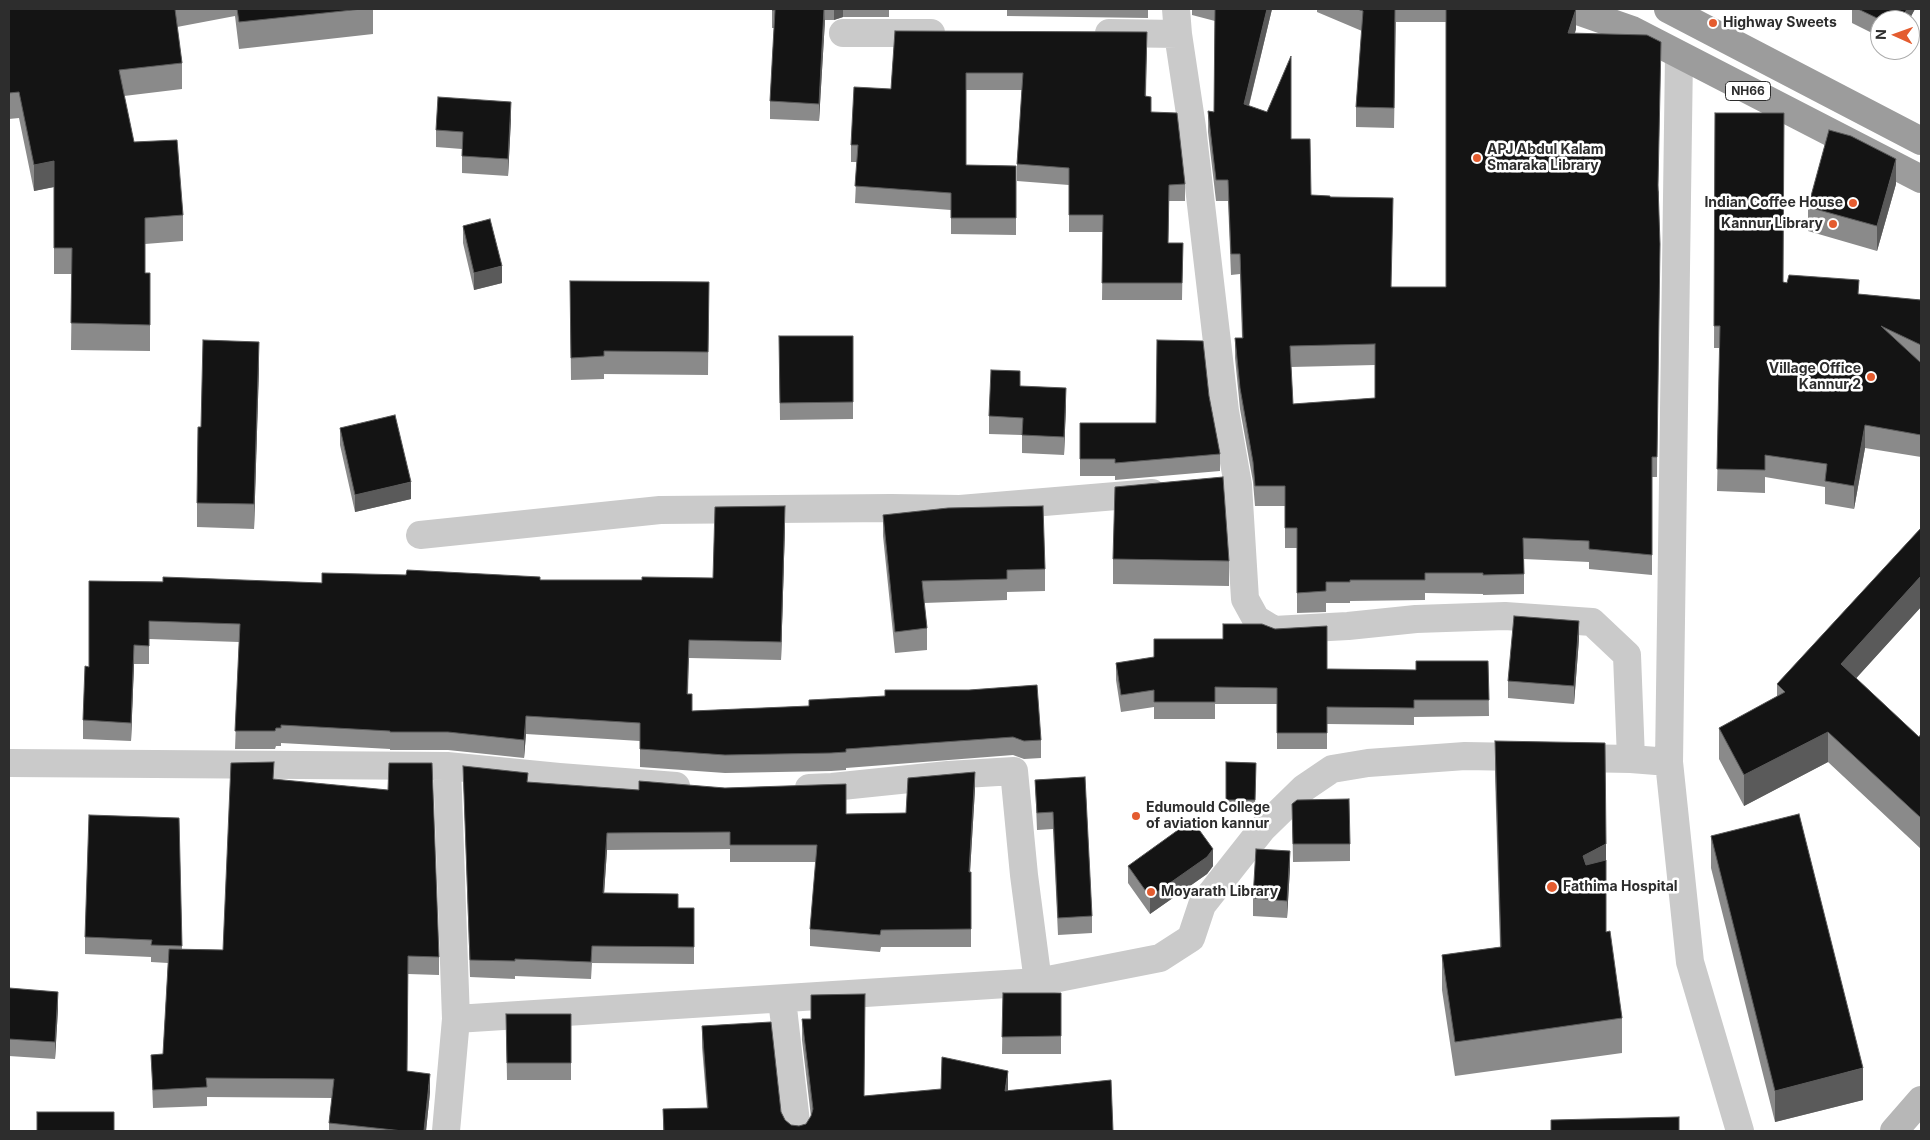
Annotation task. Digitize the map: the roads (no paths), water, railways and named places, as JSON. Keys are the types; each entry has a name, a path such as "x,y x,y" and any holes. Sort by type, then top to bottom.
{"highway":[{"name":"NH66","path":"1572,9 1632,30 1679,56 1921,179"},
{"name":"NH66","path":"1668,9 1921,141"}],"main road":[{"path":"1894,1131 1921,1100"}],"street":[{"path":"1080,33 1177,21 1192,127 1225,411 1228,486 1245,599 1256,619 1274,630 1348,626 1416,619 1504,616 1592,622 1627,655 1631,759"},
{"path":"843,33 958,32"},
{"path":"1679,56 1669,762 1690,962 1740,1131"},
{"path":"420,535 660,510 960,509 1178,490"},
{"path":"456,1019 1038,982 1160,958 1191,938 1202,905 1262,829 1304,788 1332,769 1368,763 1464,756 1631,759 1669,762"},
{"path":"9,763 447,766 559,777 696,787"},
{"path":"446,1131 456,1019 447,766"},
{"path":"783,788 832,787 948,774 1014,771 1024,875 1038,982"},
{"path":"782,999 796,1131"}],"place":[{"name":"Highway Sweets","path":"1713,23"},
{"name":"APJ Abdul Kalam Smaraka Library","path":"1477,158"},
{"name":"Indian Coffee House","path":"1853,203"},
{"name":"Kannur Library","path":"1833,224"},
{"name":"Village Office Kannur 2","path":"1871,377"},
{"name":"Edumould College of aviation kannur","path":"1136,816"},
{"name":"Fathima Hospital","path":"1552,887"},
{"name":"Moyarath Library","path":"1151,892"}]}
